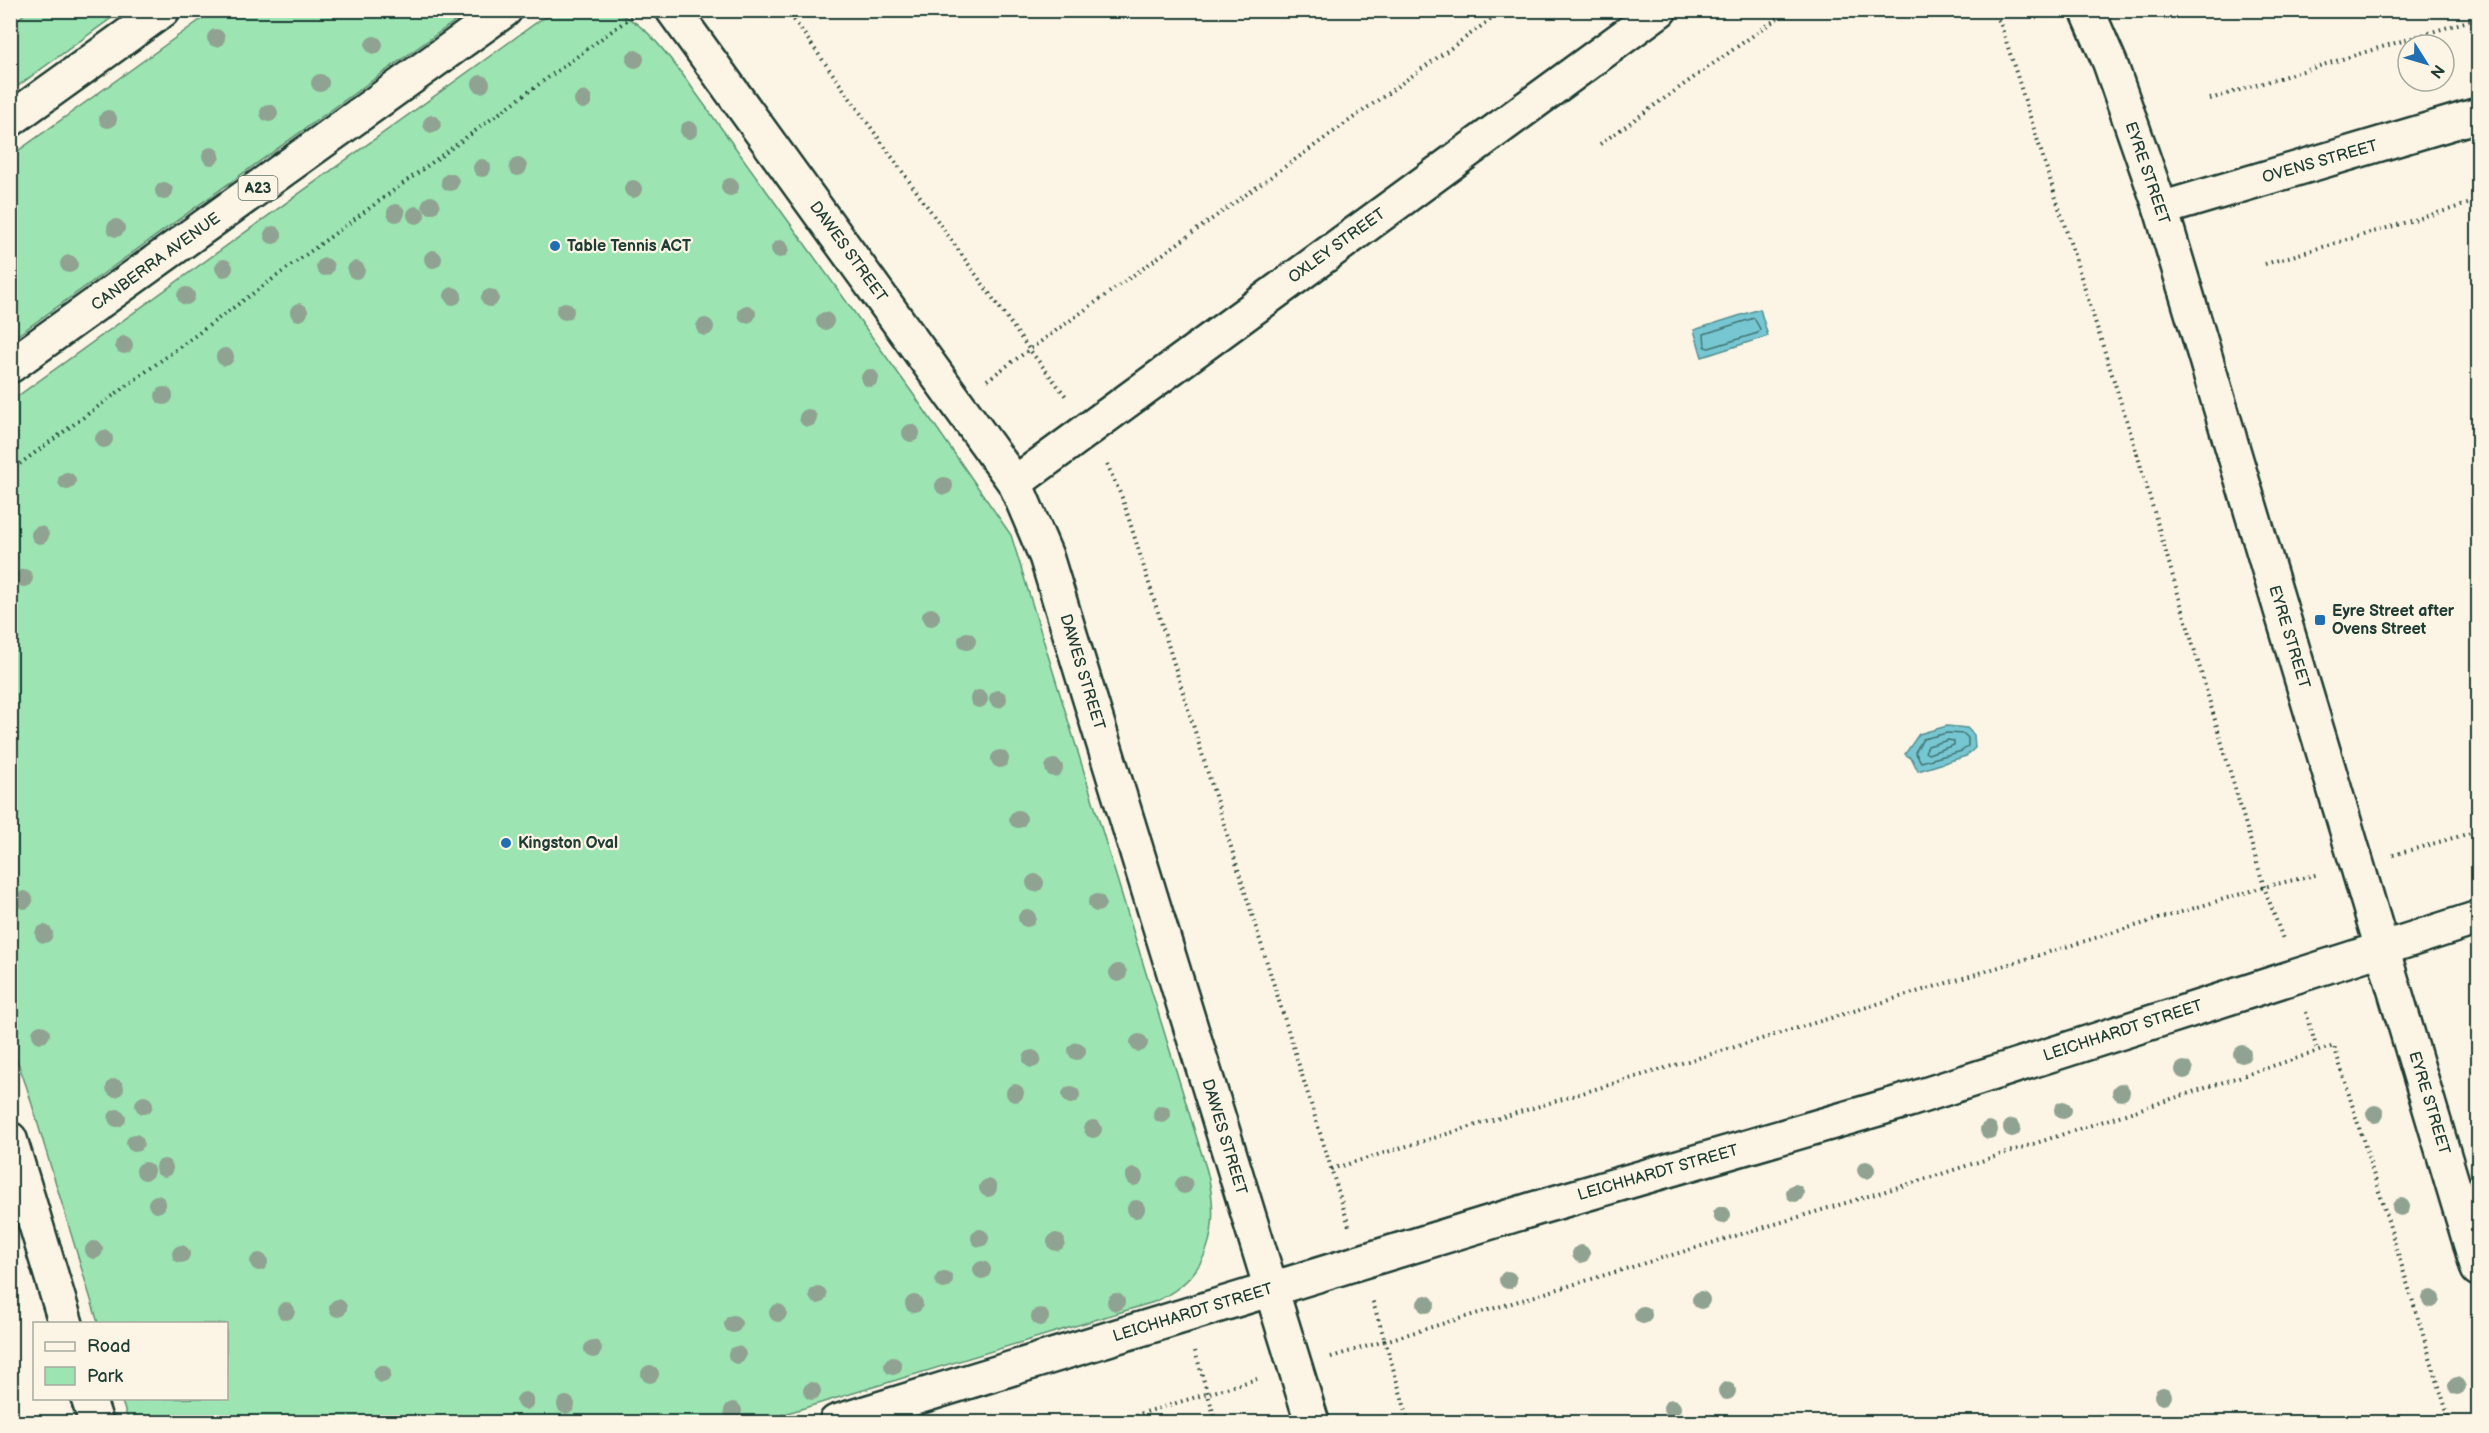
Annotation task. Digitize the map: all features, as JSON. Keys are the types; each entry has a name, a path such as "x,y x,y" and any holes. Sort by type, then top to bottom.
{"main road":[{"path":"10,120 164,10"},
{"name":"CANBERRA AVENUE","path":"10,366 505,10"},
{"name":"DAWES STREET","path":"672,10 1015,483 1046,556 1312,1422"},
{"name":"OXLEY STREET","path":"1015,483 1660,10"},
{"name":"EYRE STREET","path":"2087,10 2110,63 2161,209 2478,1269"},
{"name":"OVENS STREET","path":"2161,209 2478,115"},
{"name":"LEICHHARDT STREET","path":"836,1422 1537,1208 1909,1100 2478,918"},
{"path":"10,1139 66,1322"},
{"path":"89,1400 96,1422"}],"path":[{"path":"10,471 640,10"},
{"path":"787,10 1029,349 1090,427 1124,500 1409,1422"},
{"path":"956,402 1504,10"},
{"path":"1600,144 1789,10"},
{"path":"1991,10 2000,22 2135,447 2264,887 2318,1050"},
{"path":"2210,99 2478,18"},
{"path":"2265,264 2478,201"},
{"path":"1331,1169 2264,887 2357,865 2478,831"},
{"path":"1112,1422 1932,1177 2334,1046 2450,1422"},
{"path":"1184,1316 1216,1422"}],"green space":[{"path":"30,10 121,11 11,91 11,24"},
{"path":"214,10 469,11 11,340 11,156"},
{"path":"560,11 610,11 632,20 658,43 911,391 1011,535 1207,1171 1213,1212 1207,1248 1200,1264 1188,1279 1154,1302 758,1422 129,1422 121,1400 228,1400 228,1322 98,1322 27,1088 11,1043 11,401 540,20"}],"water":[{"path":"1760,309 1768,336 1702,357 1694,330"},
{"path":"1947,726 1967,728 1974,735 1975,748 1966,756 1918,771 1912,759 1905,754 1919,734"}],"place":[{"name":"Table Tennis ACT","path":"555,246"},
{"name":"Eyre Street after Ovens Street","path":"2320,620"},
{"name":"Kingston Oval","path":"506,843"}]}
